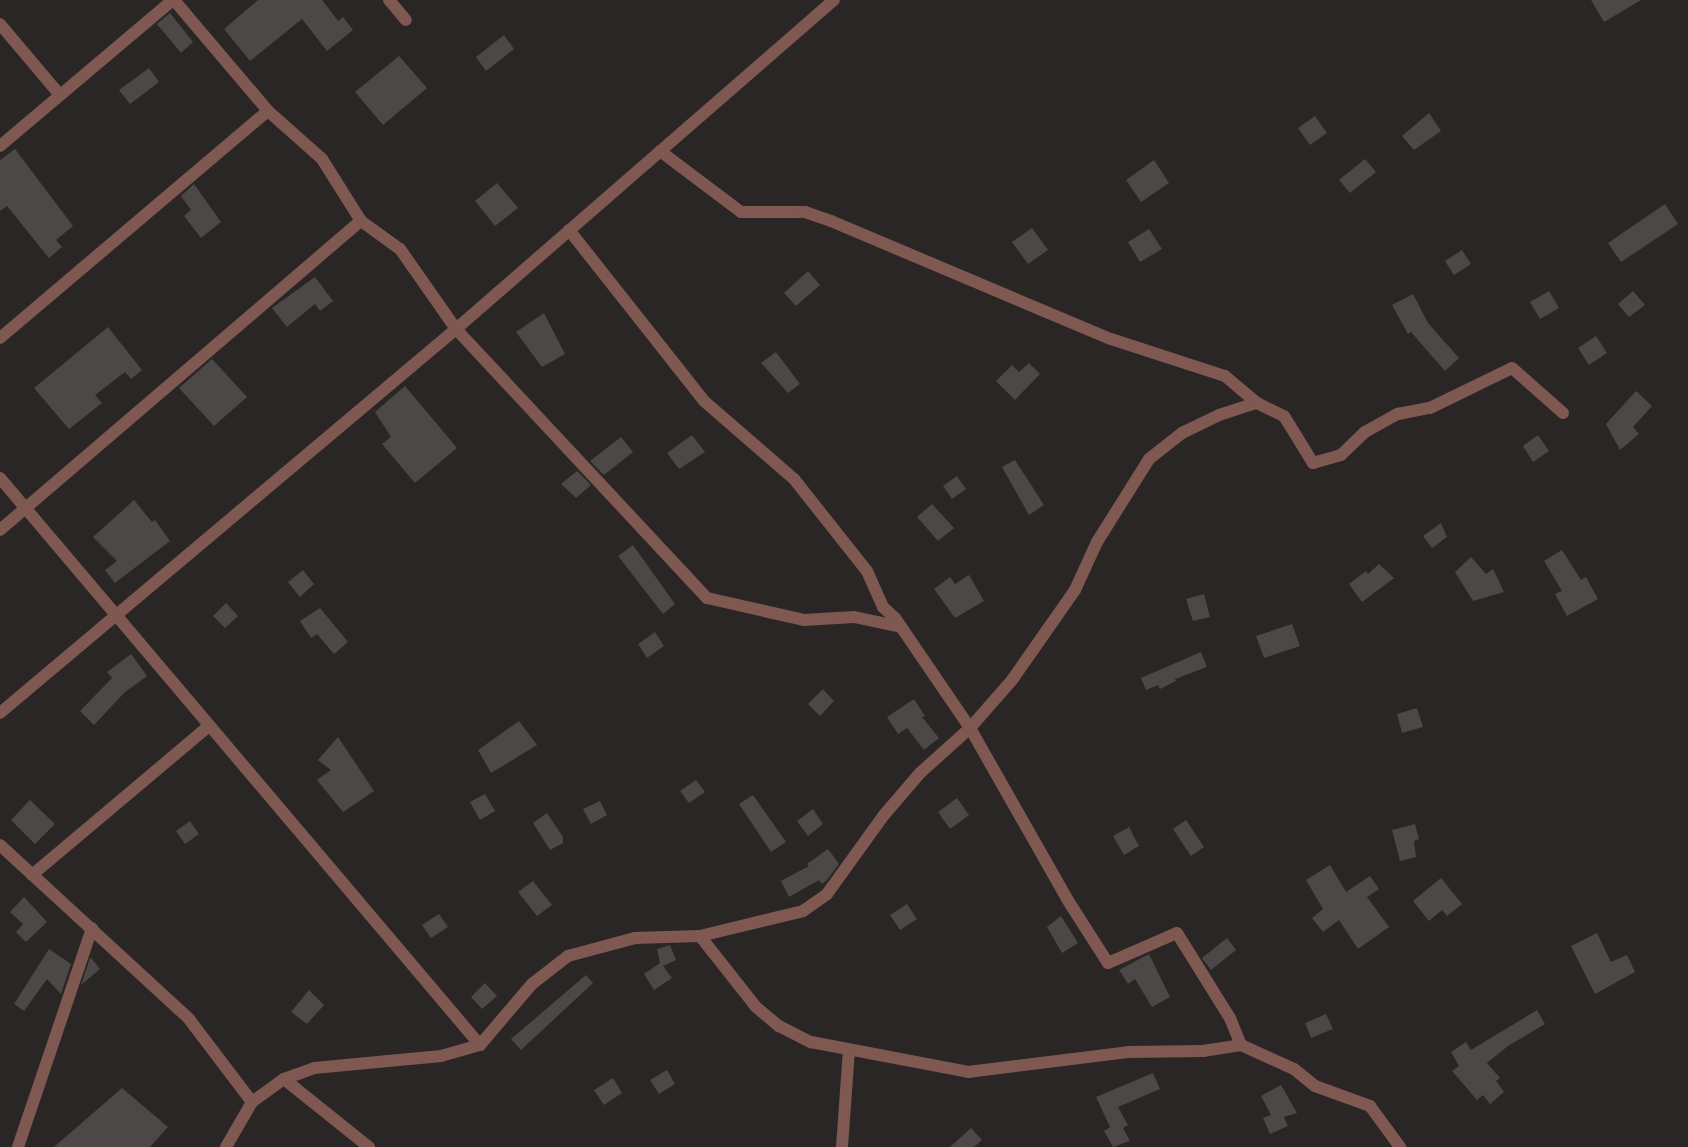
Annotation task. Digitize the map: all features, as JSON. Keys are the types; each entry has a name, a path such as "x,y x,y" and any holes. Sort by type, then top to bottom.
{"street":[{"path":"0,146 173,0 268,111 322,159 361,221 400,249 456,329 707,598 804,620 854,617 901,626"},
{"path":"389,0 406,20"},
{"path":"0,713 456,329 834,0"},
{"path":"0,24 60,95"},
{"path":"0,338 268,111"},
{"path":"660,151 741,212 805,212 831,221 1112,339 1225,376 1257,403 1284,416 1313,463 1341,455 1365,432 1398,414 1430,408 1512,368 1563,413"},
{"path":"0,530 361,221"},
{"path":"569,230 704,401 794,479 867,571 883,607 901,626 970,728 1067,899 1108,963 1177,933 1230,1018 1241,1045"},
{"path":"226,1147 252,1102 284,1079 314,1068 441,1056 480,1045 532,984 568,956 635,938 700,936 803,911 827,894 908,787 970,728 1012,680 1075,590 1097,542 1149,459 1182,433 1218,415 1257,403"},
{"path":"0,478 480,1045"},
{"path":"32,875 209,726"},
{"path":"0,845 92,928 188,1019 252,1102"},
{"path":"18,1147 92,928"},
{"path":"700,936 756,1007 778,1026 811,1042 968,1072 1128,1052 1203,1051 1241,1045 1294,1069 1315,1086 1370,1106 1400,1147"},
{"path":"842,1147 849,1050"},
{"path":"284,1079 369,1147"}],"building":[{"path":"258,0 322,0 338,21 343,17 353,30 327,51 302,19 250,61 224,29"},
{"path":"1591,0 1641,0 1604,22"},
{"path":"170,13 193,42 181,53 157,24"},
{"path":"504,35 514,49 486,71 476,57"},
{"path":"399,56 427,88 383,125 355,92"},
{"path":"149,68 159,82 130,104 119,90"},
{"path":"1429,113 1441,131 1414,150 1402,136"},
{"path":"1315,116 1327,133 1310,145 1298,128"},
{"path":"15,149 73,226 56,240 62,247 49,258 7,206 0,211 0,160"},
{"path":"1365,159 1376,172 1350,193 1339,180"},
{"path":"1154,160 1169,183 1141,202 1126,180"},
{"path":"497,183 518,208 495,226 475,201"},
{"path":"194,184 221,222 201,238 184,216 191,210 181,196"},
{"path":"1665,204 1678,224 1621,262 1608,243"},
{"path":"1032,228 1048,250 1028,264 1012,242"},
{"path":"1149,229 1162,249 1140,262 1128,242"},
{"path":"1462,250 1471,264 1454,275 1445,261"},
{"path":"808,271 820,285 796,306 784,293"},
{"path":"315,277 333,301 320,311 315,304 287,327 272,308"},
{"path":"1549,291 1559,308 1540,319 1530,302"},
{"path":"1633,291 1645,305 1629,317 1618,304"},
{"path":"1413,294 1428,323 1459,358 1445,371 1411,332 1408,334 1392,305"},
{"path":"544,313 565,354 542,367 516,332"},
{"path":"108,327 142,370 131,379 125,372 95,395 102,403 69,429 34,388"},
{"path":"1596,336 1607,353 1589,365 1578,348"},
{"path":"776,352 800,384 788,393 761,363"},
{"path":"212,359 247,397 214,426 179,388"},
{"path":"1029,363 1040,374 1015,400 996,381 1012,365 1019,372"},
{"path":"405,386 457,448 415,483 382,444 391,437 375,412"},
{"path":"1636,391 1652,406 1633,427 1639,434 1620,450 1606,424"},
{"path":"692,435 705,452 679,469 667,453"},
{"path":"1538,435 1549,451 1533,462 1523,446"},
{"path":"621,437 633,452 604,475 590,461"},
{"path":"1015,460 1044,505 1029,515 1002,467"},
{"path":"577,471 591,485 576,498 561,484"},
{"path":"957,476 966,489 952,499 943,486"},
{"path":"134,500 152,522 155,520 170,541 115,583 105,570 117,561 93,537"},
{"path":"932,504 954,528 938,541 917,517"},
{"path":"1441,523 1447,537 1432,548 1423,536"},
{"path":"633,545 675,604 663,614 618,556"},
{"path":"1562,550 1581,580 1586,577 1598,599 1567,616 1555,594 1562,591 1544,561"},
{"path":"1471,557 1486,574 1493,569 1504,592 1473,601 1455,572"},
{"path":"1379,564 1394,578 1362,602 1349,584 1366,571 1368,574"},
{"path":"303,570 314,584 300,597 288,582"},
{"path":"969,575 984,601 955,618 934,589 950,577 955,584"},
{"path":"1204,594 1210,617 1193,621 1186,599"},
{"path":"226,603 238,616 225,628 213,616"},
{"path":"320,608 348,642 334,654 317,634 311,638 300,621"},
{"path":"1292,624 1300,646 1264,658 1256,636"},
{"path":"655,632 664,646 647,658 638,644"},
{"path":"1201,652 1207,667 1175,679 1176,681 1160,689 1158,685 1146,690 1141,678"},
{"path":"131,654 147,676 124,693 94,725 80,711 112,678 107,672"},
{"path":"823,689 834,701 820,716 808,704"},
{"path":"914,699 925,716 922,717 939,738 924,750 907,728 898,734 887,717"},
{"path":"1417,708 1423,727 1402,733 1397,714"},
{"path":"519,721 537,745 491,773 478,750"},
{"path":"338,737 374,791 343,812 317,780 331,770 318,760"},
{"path":"696,780 705,792 689,803 680,791"},
{"path":"485,794 495,811 480,820 470,802"},
{"path":"753,795 786,842 771,852 739,804"},
{"path":"957,798 969,815 950,829 938,812"},
{"path":"30,800 55,824 35,844 11,820"},
{"path":"600,801 607,815 591,824 583,809"},
{"path":"813,809 823,824 808,836 797,821"},
{"path":"547,813 563,837 563,843 550,850 533,823"},
{"path":"1186,820 1204,847 1191,856 1173,829"},
{"path":"190,821 199,834 185,844 176,831"},
{"path":"1415,824 1419,839 1414,841 1416,857 1400,861 1392,830"},
{"path":"1129,827 1139,846 1124,855 1113,836"},
{"path":"828,849 839,864 826,881 822,884 819,880 789,897 781,881 809,866 807,864"},
{"path":"1330,865 1346,892 1370,876 1379,889 1367,897 1389,927 1358,949 1339,920 1323,932 1312,918 1323,909 1306,880"},
{"path":"1441,878 1462,904 1447,916 1442,910 1429,921 1413,901"},
{"path":"533,881 552,905 537,916 518,892"},
{"path":"24,897 47,922 26,942 16,932 23,924 10,912"},
{"path":"907,904 917,919 900,930 890,915"},
{"path":"439,914 448,927 431,938 422,925"},
{"path":"1061,916 1078,943 1062,953 1047,927"},
{"path":"1597,933 1611,962 1627,955 1635,972 1595,994 1571,946"},
{"path":"1227,938 1236,950 1211,970 1202,958"},
{"path":"670,945 676,960 663,966 672,978 654,990 644,974 660,963 657,949"},
{"path":"49,949 71,964 61,994 47,979 24,1011 14,1004"},
{"path":"1149,954 1170,997 1152,1007 1135,979 1128,984 1119,970"},
{"path":"90,958 100,969 81,985"},
{"path":"586,975 593,983 521,1050 511,1039"},
{"path":"485,983 497,996 482,1009 471,997"},
{"path":"309,990 324,1005 307,1024 291,1012"},
{"path":"1537,1010 1545,1024 1508,1046 1487,1063 1500,1078 1496,1081 1504,1092 1490,1104 1483,1095 1477,1100 1452,1071 1459,1066 1451,1052 1466,1042 1471,1050"},
{"path":"1326,1014 1333,1029 1311,1038 1305,1023"},
{"path":"667,1070 675,1084 659,1094 650,1080"},
{"path":"1153,1073 1160,1089 1118,1107 1128,1125 1123,1128 1130,1141 1113,1147 1104,1131 1110,1127 1096,1097"},
{"path":"613,1078 622,1093 604,1105 594,1090"},
{"path":"1281,1085 1297,1113 1284,1117 1288,1126 1270,1134 1263,1118 1271,1115 1261,1096"},
{"path":"122,1088 168,1127 150,1147 54,1147"},
{"path":"971,1128 982,1140 974,1147 950,1147"}]}
